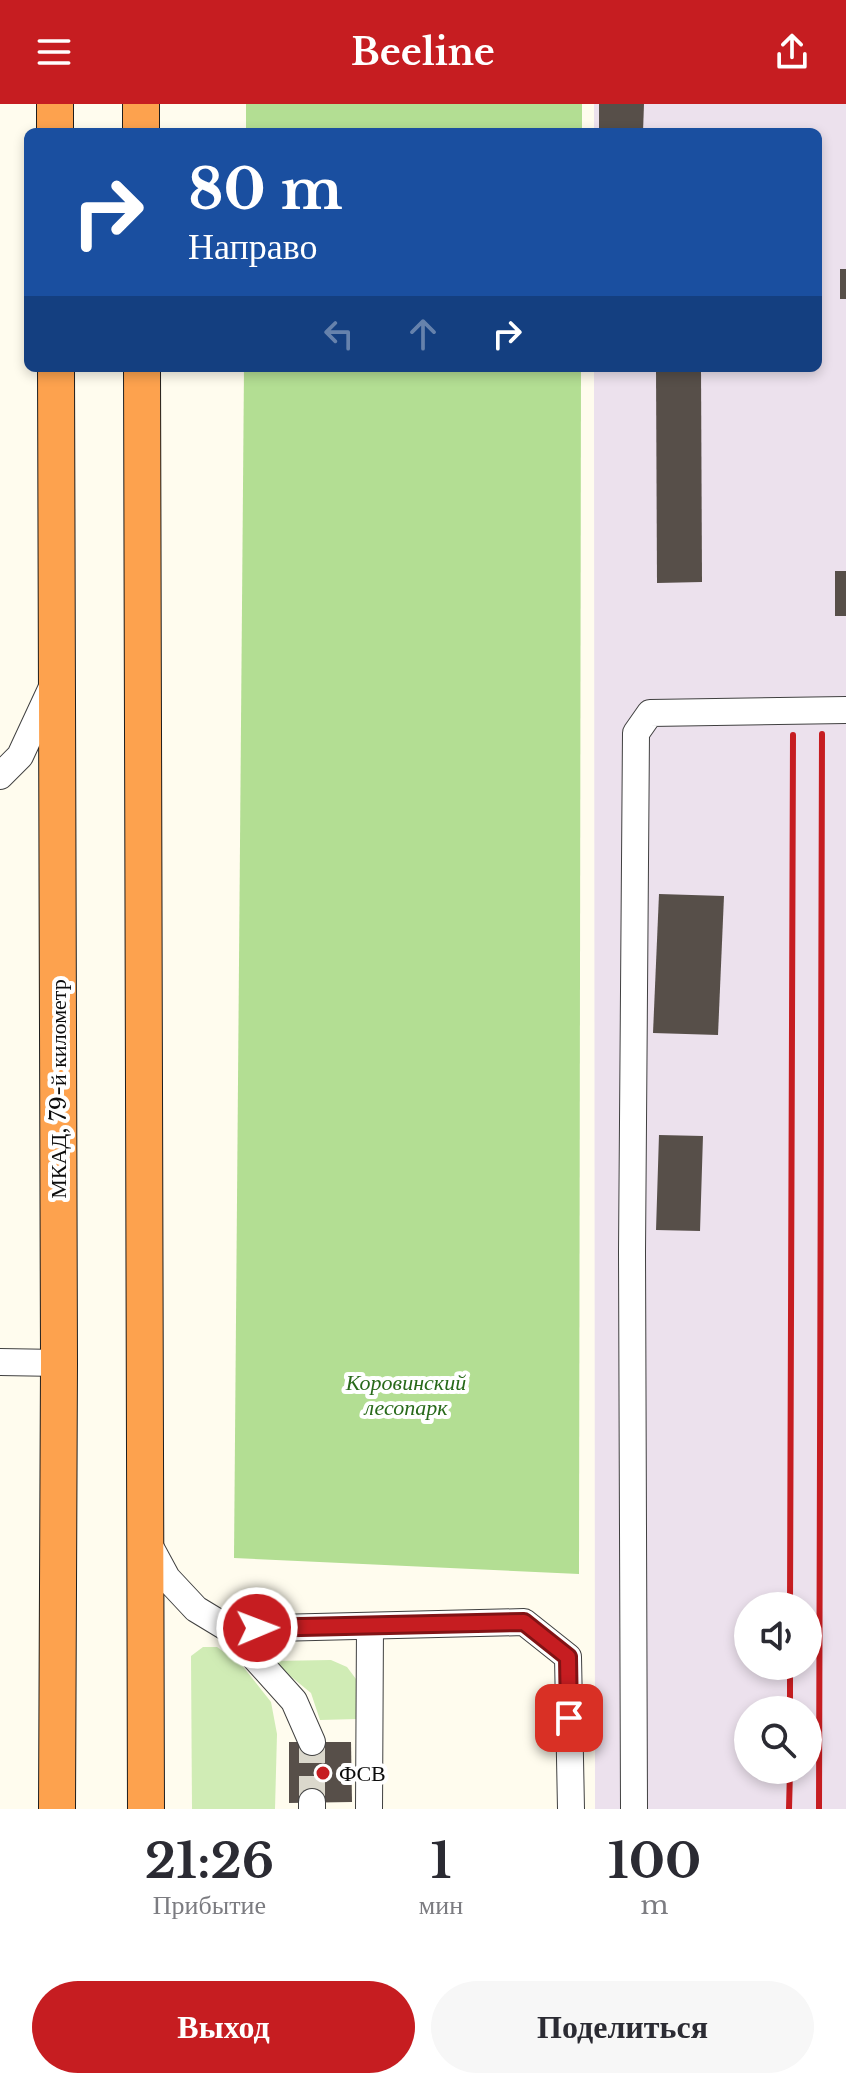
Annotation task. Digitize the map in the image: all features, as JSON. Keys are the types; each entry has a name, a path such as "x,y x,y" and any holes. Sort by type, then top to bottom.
{"highway":[{"path":"55,104 55,128"},
{"path":"141,104 141,128"},
{"name":"МКАД, 79-й километр","path":"56,372 57,1809"},
{"path":"142,372 146,1809"}],"lane":[{"path":"0,776 20,756 56,678"},
{"path":"634,1809 632,1252 636,733 650,713 846,710"},
{"path":"0,1362 59,1363"},
{"path":"146,1539 167,1578 196,1609 229,1629 294,1701 312,1742"},
{"path":"229,1629 524,1622 568,1657 571,1809"},
{"path":"369,1809 370,1626"}],"shaded area":[{"path":"594,104 846,104 846,1809 595,1809 594,372 822,372 822,128 594,128"}],"green space":[{"path":"246,104 582,104 582,128 246,128"},
{"name":"Коровинский лесопарк","path":"244,372 581,372 579,1574 234,1558"},
{"path":"203,1647 217,1647 241,1664 271,1702 277,1734 275,1809 192,1809 191,1656"},
{"path":"331,1660 347,1667 359,1683 357,1719 320,1720 311,1693 272,1661"}],"building":[{"path":"599,104 644,104 643,128 599,128"},
{"path":"840,269 846,269 846,299 840,299"},
{"path":"656,372 701,372 702,582 657,583"},
{"path":"835,571 846,571 846,616 835,616"},
{"path":"659,894 724,896 718,1035 653,1033"},
{"path":"659,1135 703,1136 700,1231 656,1230"},
{"path":"289,1742 351,1742 352,1802 289,1803"}],"tunnel":[{"path":"312,1742 312,1802"}],"railway":[{"path":"819,1809 822,734"},
{"path":"790,1592 793,735"},
{"path":"790,1680 790,1696"},
{"path":"789,1809 790,1784"}],"place":[{"name":"ФСВ","path":"323,1773"}],"route":[{"path":"257,1628 524,1622 568,1657 569,1718"}]}
